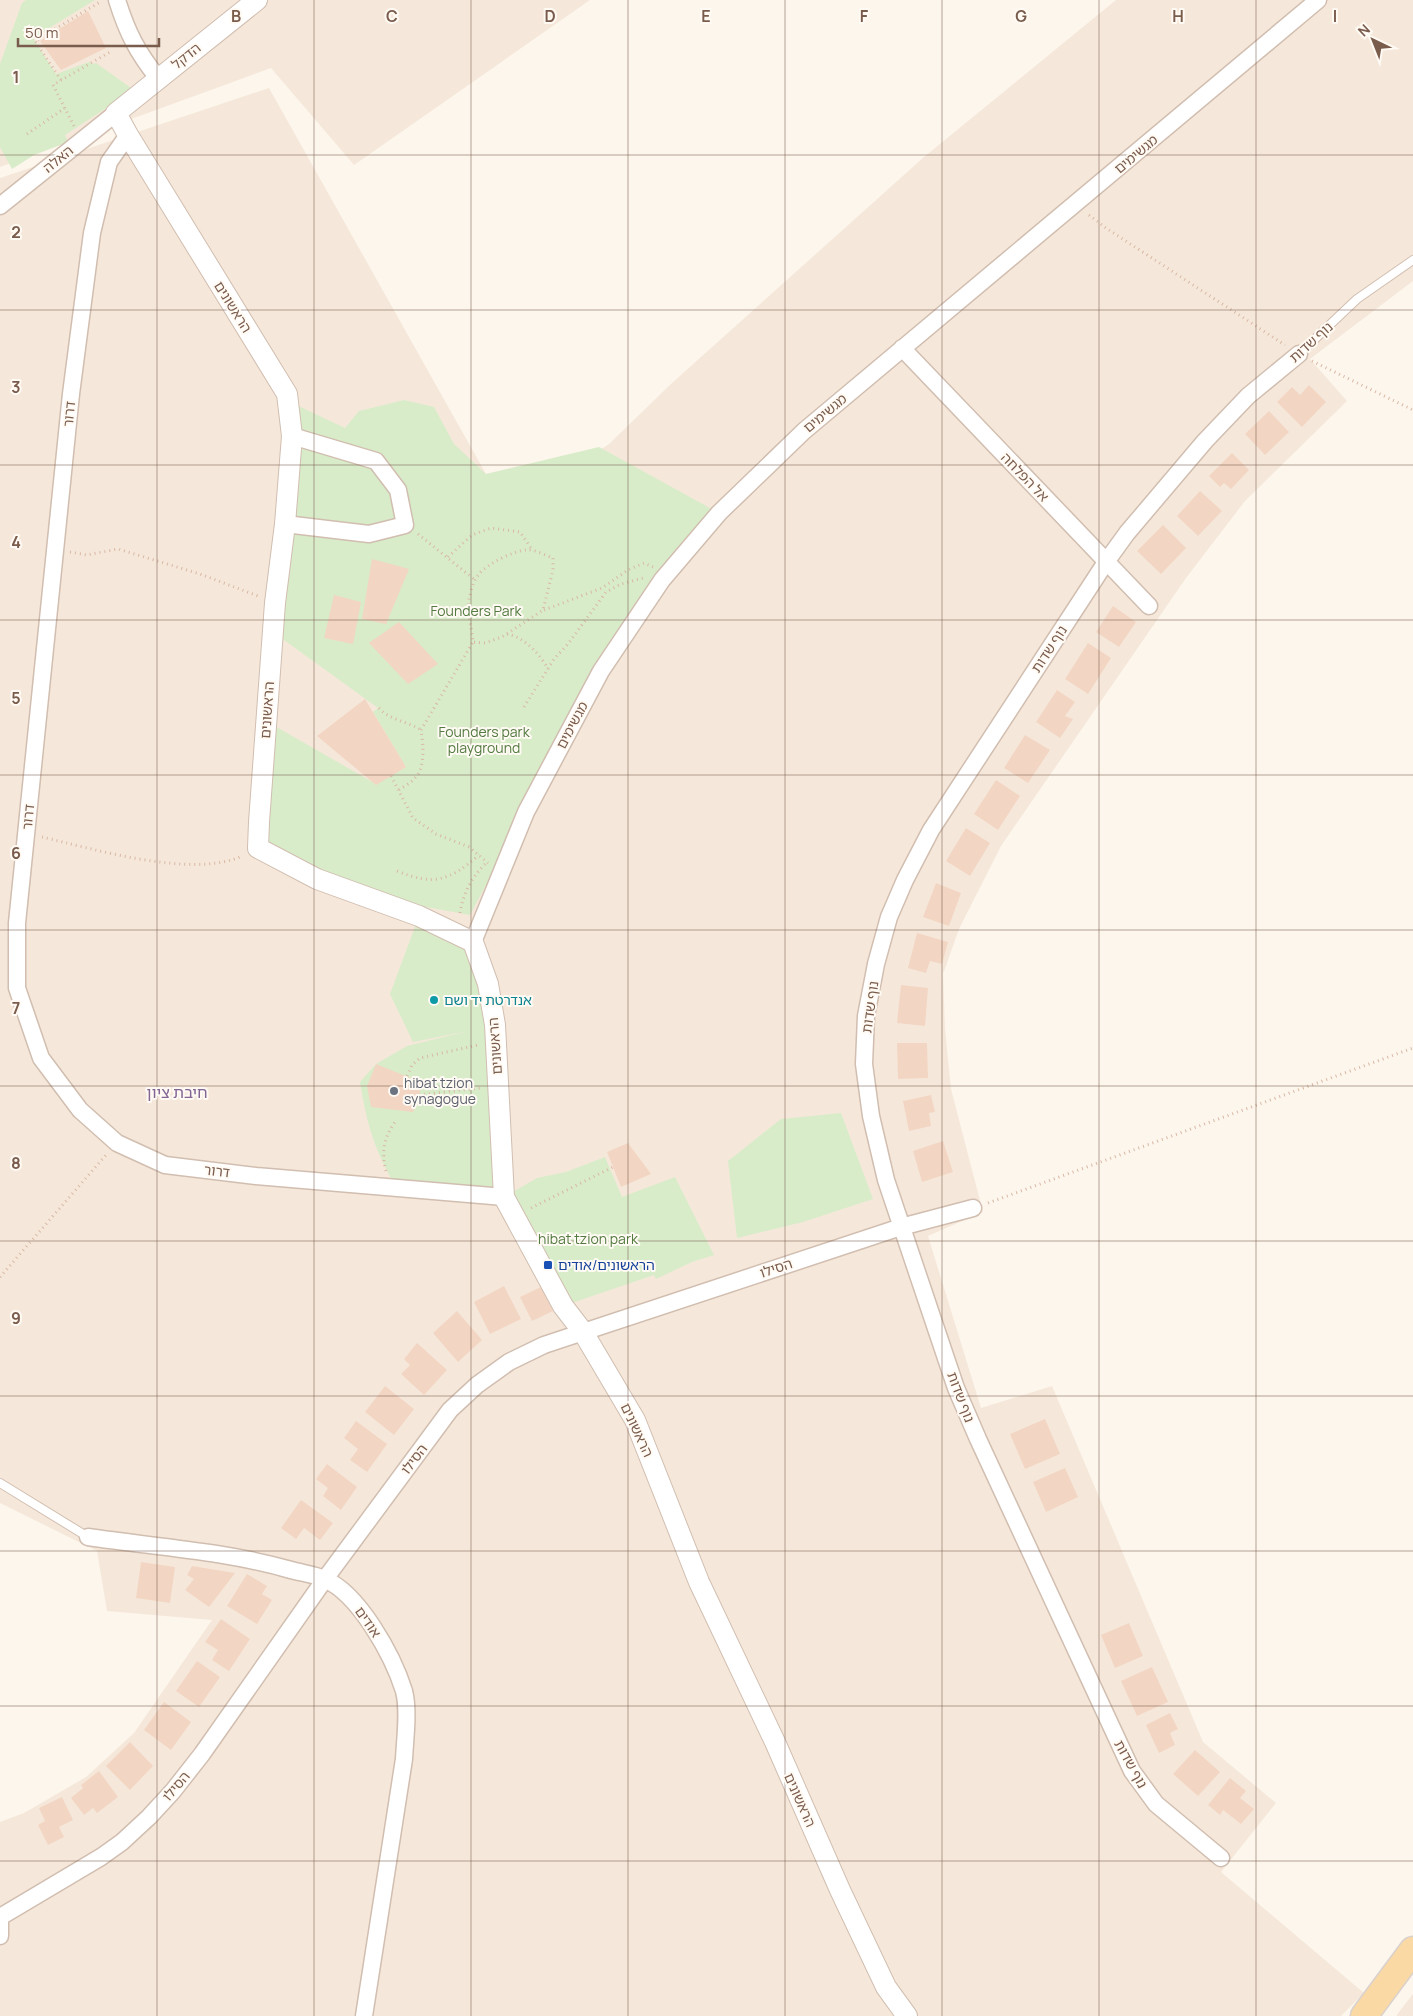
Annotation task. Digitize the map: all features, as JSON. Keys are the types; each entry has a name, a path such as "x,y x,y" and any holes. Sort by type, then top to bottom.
{"main road":[{"path":"1364,2016 1407,1958"},
{"path":"1374,2016 1407,1958"}],"street":[{"path":"117,0 128,33 144,60 158,78"},
{"name":"הדקל","path":"116,113 257,0"},
{"name":"מגשימים","path":"473,942 526,812 601,671 662,580 719,514 804,431 1076,205 1318,0"},
{"name":"הראשונים","path":"116,113 287,394 292,436 285,524 275,603 258,848"},
{"name":"האלה","path":"0,206 116,113"},
{"name":"דרור","path":"128,135 109,162 92,233 71,394 17,923 17,988 41,1058 80,1110 116,1143 165,1165 256,1176 504,1198"},
{"name":"אל הפלחה","path":"902,348 1149,606"},
{"name":"נוף שדות","path":"1221,1858 1156,1804 1132,1771 956,1388 886,1180 871,1116 864,1064 866,1016 876,964 889,917 905,880 931,830 1106,562 1127,533 1211,434 1248,396 1299,354"},
{"path":"285,524 368,534 405,525 398,490 376,461 292,436"},
{"path":"258,848 318,879 419,916 473,942"},
{"name":"הראשונים","path":"473,942 488,984 495,1025 504,1198 563,1306 583,1332 635,1420 698,1582 774,1742 886,1987 907,2016"},
{"name":"הסילו","path":"0,1918 101,1857 122,1842 174,1791 325,1579 450,1410 477,1385 509,1362 544,1345 901,1228 973,1208"},
{"name":"אודים","path":"88,1537 225,1554 264,1562 325,1579 349,1597 374,1626 390,1656 404,1692 406,1723 404,1759 364,2016"},
{"path":"0,1918 0,1936"}],"lane":[{"name":"נוף שדות","path":"1299,354 1357,299 1413,260"},
{"name":"אודים","path":"0,1483 88,1537"}],"path":[{"path":"61,80 35,41 102,0"},
{"path":"82,140 53,84 110,52"},
{"path":"27,134 65,108"},
{"path":"1076,205 1106,228 1299,354 1413,410"},
{"path":"448,557 472,535 491,528 520,532 534,552"},
{"path":"434,546 475,580"},
{"path":"55,550 87,555 118,549 200,574 275,603"},
{"path":"399,790 417,777 423,742 421,730 473,642 469,601 475,580 479,574 491,564 506,556 528,549 553,558 554,570 543,610"},
{"path":"473,642 485,643 507,634 543,610 602,588 628,570 644,563 653,566 662,580"},
{"path":"524,707 548,668 606,592 621,584 643,578 653,576 662,580"},
{"path":"507,634 525,642 548,668"},
{"path":"379,708 384,714 410,723 421,730"},
{"path":"391,776 413,818 436,834 469,847 502,874"},
{"path":"26,834 111,853 191,864 231,861 258,848"},
{"path":"397,871 429,881 456,873 479,855"},
{"path":"460,913 463,898 469,884 487,862"},
{"path":"406,1076 412,1065 420,1058 496,1042"},
{"path":"973,1208 1413,1048"},
{"path":"419,1095 498,1086"},
{"path":"393,1188 385,1168 383,1148 394,1122"},
{"path":"0,1277 116,1143"},
{"path":"514,1216 613,1167"}],"shaded area":[{"path":"0,0 590,0 354,165 271,68 0,167"},
{"name":"חיבת ציון","path":"1116,0 1413,0 1413,281 1310,359 1347,401 1245,501 1186,578 1001,846 959,929 943,974 945,1028 951,1089 983,1212 928,1236 981,1408 1052,1386 1203,1742 1276,1803 1221,1872 1364,1993 1341,2016 0,2016 0,1822 24,1813 86,1777 134,1733 212,1620 107,1611 97,1551 0,1503 0,178 269,88 486,474 580,464 609,444 672,383 924,157"},
{"path":"1413,1994 1413,2016 1396,2016 1402,2008"}],"green space":[{"path":"26,0 95,0 33,38 56,74 89,62 96,63 134,90 65,135 68,142 34,155 12,169 0,147 0,64 22,3"},
{"name":"Founders Park","path":"404,400 434,407 454,444 486,474 599,447 719,513 642,593 470,915 359,895 258,848 266,721 376,784 406,767 373,712 378,708 273,632 288,401 345,428 359,411"},
{"path":"419,916 473,942 495,1025 494,1197 392,1180 375,1144 368,1121 360,1082 376,1064 407,1046 468,1031 413,1042 390,994"},
{"path":"841,1113 873,1199 803,1222 737,1238 728,1161 781,1119"},
{"name":"hibat tzion park","path":"605,1157 622,1197 675,1177 714,1255 692,1262 656,1279 654,1275 563,1306 504,1197 537,1178 566,1172"}],"building":[{"path":"88,11 106,48 61,70 40,41"},
{"path":"1309,385 1326,402 1302,427 1277,402 1292,387 1300,395"},
{"path":"1269,411 1289,432 1265,455 1245,434"},
{"path":"1232,453 1249,470 1231,489 1224,483 1220,487 1209,476"},
{"path":"1200,491 1222,511 1198,536 1177,516"},
{"path":"1163,525 1186,548 1161,574 1137,551"},
{"path":"372,559 409,569 386,624 362,619"},
{"path":"334,595 361,602 353,644 324,638"},
{"path":"1113,606 1136,622 1119,647 1096,632"},
{"path":"399,622 438,664 408,684 369,643"},
{"path":"1088,643 1111,658 1088,694 1065,679"},
{"path":"1057,690 1075,702 1065,716 1073,719 1060,738 1036,722"},
{"path":"365,699 406,767 376,785 317,736"},
{"path":"1025,735 1050,750 1028,783 1004,768"},
{"path":"996,780 1020,796 998,830 974,814"},
{"path":"966,828 990,843 970,876 946,861"},
{"path":"936,883 961,893 949,926 923,917"},
{"path":"917,933 948,942 942,964 930,961 926,973 908,968"},
{"path":"901,985 928,988 925,1026 897,1023"},
{"path":"897,1043 927,1043 928,1078 898,1079"},
{"name":"hibat tzion synagogue","path":"376,1064 423,1083 413,1112 371,1107 367,1086"},
{"path":"931,1095 935,1112 929,1113 931,1126 909,1131 903,1101"},
{"path":"943,1141 953,1172 922,1182 913,1151"},
{"path":"628,1143 651,1174 621,1187 607,1152"},
{"path":"504,1286 521,1319 490,1334 474,1302"},
{"path":"541,1287 553,1311 532,1321 520,1297"},
{"path":"457,1311 482,1340 458,1362 433,1333"},
{"path":"417,1343 447,1370 424,1395 401,1374 410,1365 404,1359"},
{"path":"385,1386 414,1409 394,1435 365,1412"},
{"path":"1045,1419 1060,1454 1025,1469 1010,1434"},
{"path":"356,1421 387,1444 367,1472 350,1460 358,1449 344,1438"},
{"path":"327,1464 357,1487 341,1510 323,1496 328,1488 316,1479"},
{"path":"1065,1468 1078,1497 1046,1512 1033,1482"},
{"path":"301,1500 333,1523 320,1540 304,1528 296,1539 281,1528"},
{"path":"141,1562 175,1567 170,1603 136,1598"},
{"path":"192,1566 235,1573 209,1607 185,1590 194,1579 187,1575"},
{"path":"247,1574 267,1586 262,1594 272,1600 257,1624 227,1606"},
{"path":"221,1619 250,1639 229,1671 212,1660 218,1650 205,1642"},
{"path":"1129,1623 1143,1656 1115,1668 1101,1635"},
{"path":"197,1661 220,1677 199,1707 176,1691"},
{"path":"1152,1667 1168,1702 1137,1716 1121,1681"},
{"path":"164,1702 191,1722 171,1750 144,1730"},
{"path":"1170,1713 1178,1729 1170,1733 1175,1745 1159,1753 1146,1725"},
{"path":"130,1742 153,1766 130,1790 106,1766"},
{"path":"1195,1750 1220,1772 1198,1796 1173,1774"},
{"path":"99,1771 118,1797 97,1813 93,1808 84,1815 71,1798 83,1788 81,1785"},
{"path":"1230,1778 1246,1791 1240,1798 1254,1809 1241,1824 1223,1810 1220,1815 1208,1805"},
{"path":"62,1797 73,1820 59,1827 64,1837 48,1845 38,1825 45,1821 39,1808"}],"place":[{"name":"אנדרטת יד ושם","path":"434,1000"},
{"name":"hibat tzion synagogue","path":"394,1091"},
{"name":"הראשונים/אודים","path":"548,1265"}],"district":[{"name":"חיבת ציון","path":"177,1092"}],"park label":[{"name":"Founders park playground","path":"484,740"}]}
